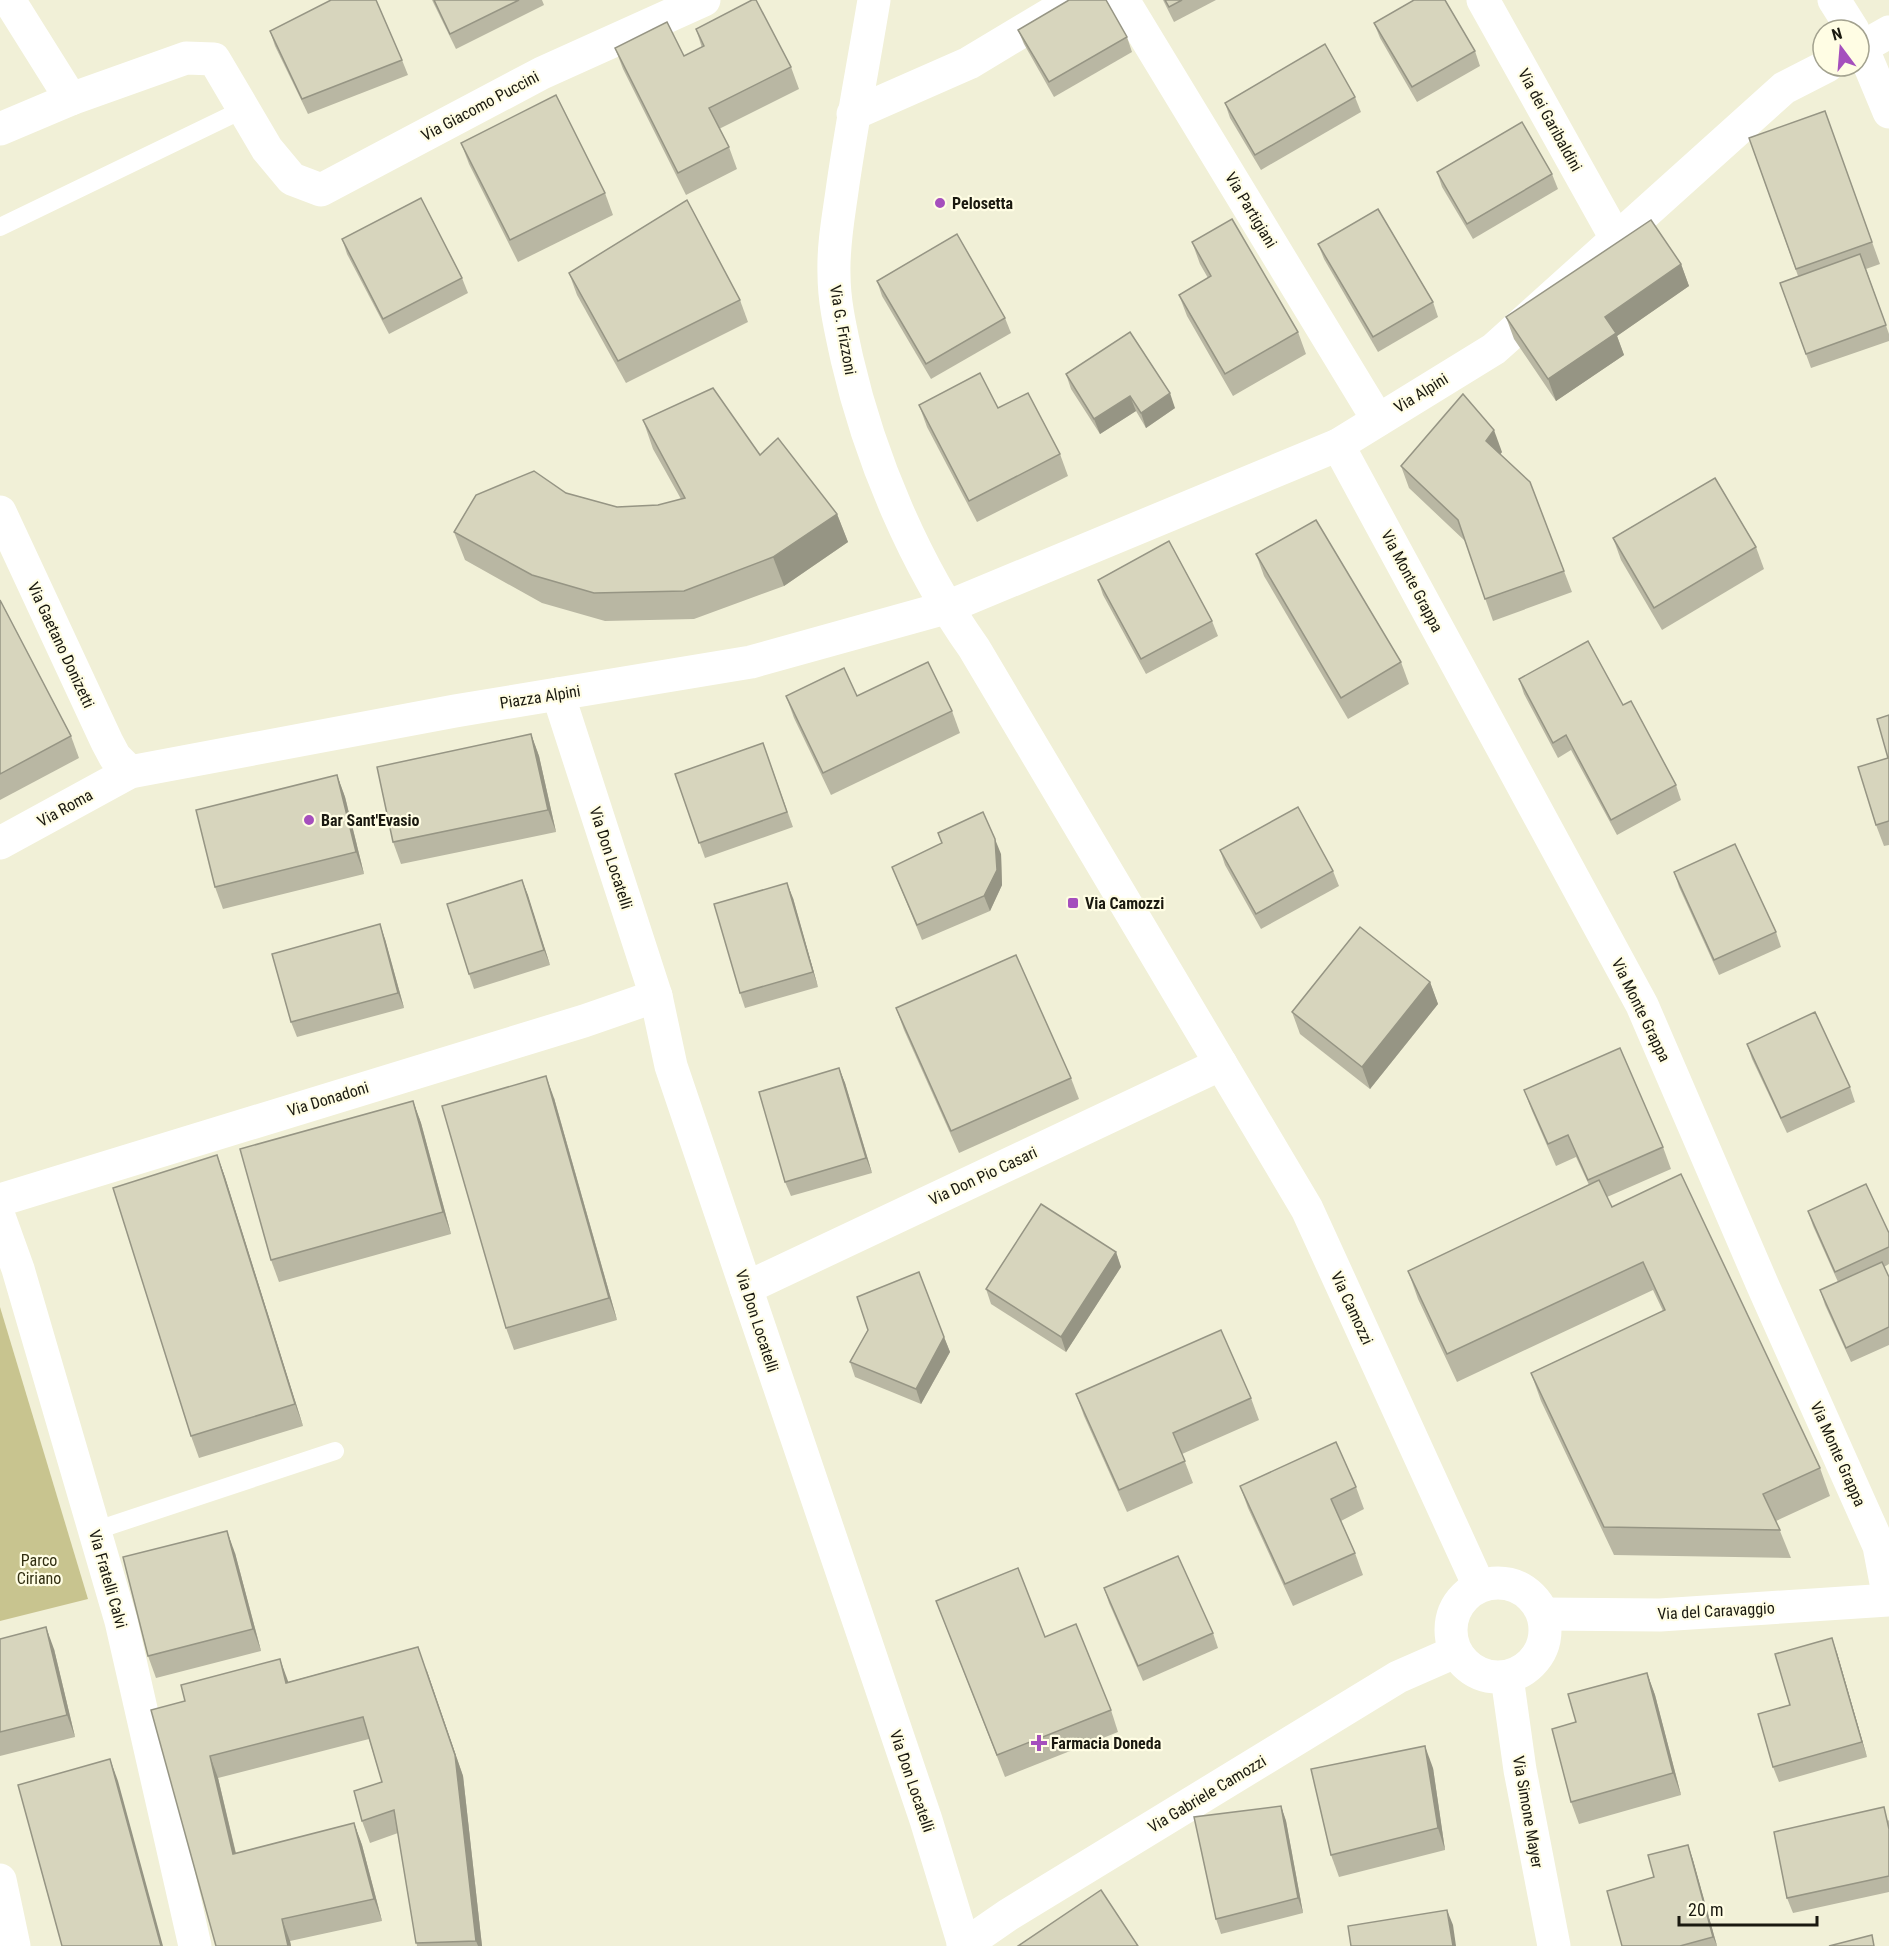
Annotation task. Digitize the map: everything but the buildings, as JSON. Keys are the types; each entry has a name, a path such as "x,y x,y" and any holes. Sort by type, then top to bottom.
{"street":[{"path":"9,0 71,99"},
{"name":"Via Giacomo Puccini","path":"244,110 267,149 292,179 321,189 542,73 704,0"},
{"name":"Via G. Frizzoni","path":"874,0 853,114 834,249 838,318 856,398 886,485 945,608"},
{"path":"853,114 969,63 1074,0"},
{"name":"Via Partigiani","path":"1123,0 1378,420"},
{"name":"Via dei Garibaldini","path":"1483,0 1617,240"},
{"path":"1834,0 1848,18"},
{"path":"0,129 71,99 186,58 214,59 244,110"},
{"path":"1871,60 1889,112"},
{"name":"Via Alpini","path":"945,608 1338,445 1494,349 1785,88 1811,74"},
{"name":"Via Monte Grappa","path":"1338,445 1642,1005 1763,1286 1879,1546 1889,1600"},
{"name":"Via Gaetano Donizetti","path":"0,512 107,742 116,758 130,772"},
{"name":"Piazza Alpini","path":"130,772 558,694 751,662 945,608"},
{"name":"Via Camozzi","path":"945,608 974,648 1307,1209 1479,1586"},
{"name":"Via Don Locatelli","path":"558,694 656,996 671,1066 926,1820 963,1946"},
{"name":"Via Roma","path":"0,843 130,772"},
{"name":"Via Donadoni","path":"0,1200 584,1021 656,996"},
{"name":"Via Don Pio Casari","path":"746,1288 1221,1064"},
{"name":"Via Fratelli Calvi","path":"0,1219 18,1269 121,1621 195,1946"},
{"path":"1498,1582 1517,1587 1533,1598 1543,1614 1546,1635 1540,1654 1526,1669 1508,1677 1492,1678 1477,1674 1464,1665 1455,1652 1450,1634 1453,1615 1463,1597 1479,1586 1498,1582"},
{"name":"Via del Caravaggio","path":"1543,1614 1660,1615 1889,1600"},
{"name":"Via Gabriele Camozzi","path":"963,1946 1008,1915 1398,1677 1455,1652"},
{"name":"Via Simone Mayer","path":"1508,1677 1520,1770 1554,1946"},
{"path":"0,1880 14,1946"}],"lane":[{"path":"0,227 244,110"},
{"path":"94,1531 335,1451"}],"green space":[{"name":"Parco Ciriano","path":"0,1307 88,1599 0,1621"}],"place":[{"name":"Pelosetta","path":"940,203"},
{"name":"Bar Sant'Evasio","path":"309,820"},
{"name":"Via Camozzi","path":"1073,903"},
{"name":"Farmacia Doneda","path":"1039,1743"}]}
